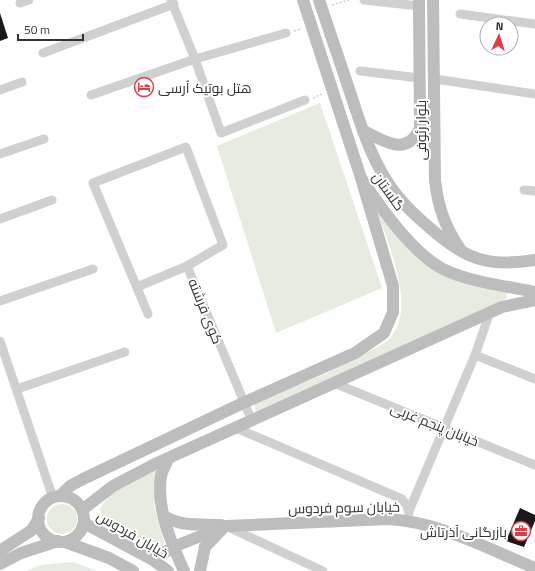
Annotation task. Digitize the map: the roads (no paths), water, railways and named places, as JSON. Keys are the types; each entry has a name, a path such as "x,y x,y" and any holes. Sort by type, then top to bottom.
{"main road":[{"name":"گلستان","path":"303,0 361,178 375,199 420,252 442,268 462,276 535,292"},
{"name":"بلوار رئوفی","path":"433,0 437,198 441,216 448,232 463,253"},
{"name":"بلوار رئوفی","path":"364,131 388,144 398,146 415,140 420,130 419,3"},
{"name":"گلستان","path":"320,4 364,131 380,169 395,194 413,214 448,244 463,253 486,261 510,264 535,260"},
{"path":"420,78 435,79"},
{"path":"0,552 32,530 39,518 43,506 70,486 243,402 354,353 384,333 392,312 393,286 361,178"},
{"path":"82,510 113,486 168,459 490,312 502,307 535,300"},
{"path":"168,459 161,476 161,498 164,516 173,547 184,571"},
{"path":"0,564 21,553 62,542 77,535 84,523 82,510 73,500 56,497"},
{"name":"خیابان سوم فردوس","path":"153,560 173,547 226,526 389,519 410,515 535,568"},
{"path":"164,516 171,520 186,524 226,526"},
{"path":"39,518 42,531 46,536 109,558 133,571"},
{"name":"خیابان فردوس","path":"84,523 153,560 168,571"},
{"path":"200,571 205,547 226,526"}],"street":[{"path":"364,0 419,3"},
{"path":"43,53 172,2 195,58 221,133 305,100"},
{"path":"460,14 535,24"},
{"path":"91,95 195,58 286,33"},
{"path":"360,71 420,78"},
{"path":"435,79 535,94"},
{"path":"0,90 22,82"},
{"path":"0,154 44,139"},
{"name":"کوی فرشته","path":"137,287 93,183 186,147 224,245 188,266 252,421"},
{"path":"524,190 535,191"},
{"path":"0,219 52,200"},
{"path":"148,314 137,287 188,266"},
{"path":"0,301 93,269"},
{"path":"410,515 444,428 475,355 490,312"},
{"path":"0,341 56,497"},
{"path":"17,389 125,352"},
{"path":"475,355 535,379"},
{"name":"خیابان پنجم غربی","path":"334,383 535,465"},
{"path":"236,428 402,499 408,506 410,515"},
{"path":"226,526 323,571"}],"place":[{"name":"هتل بوتیک اُرسی","path":"144,87"},
{"name":"بازرگانی آذرتاش","path":"521,531"}]}
